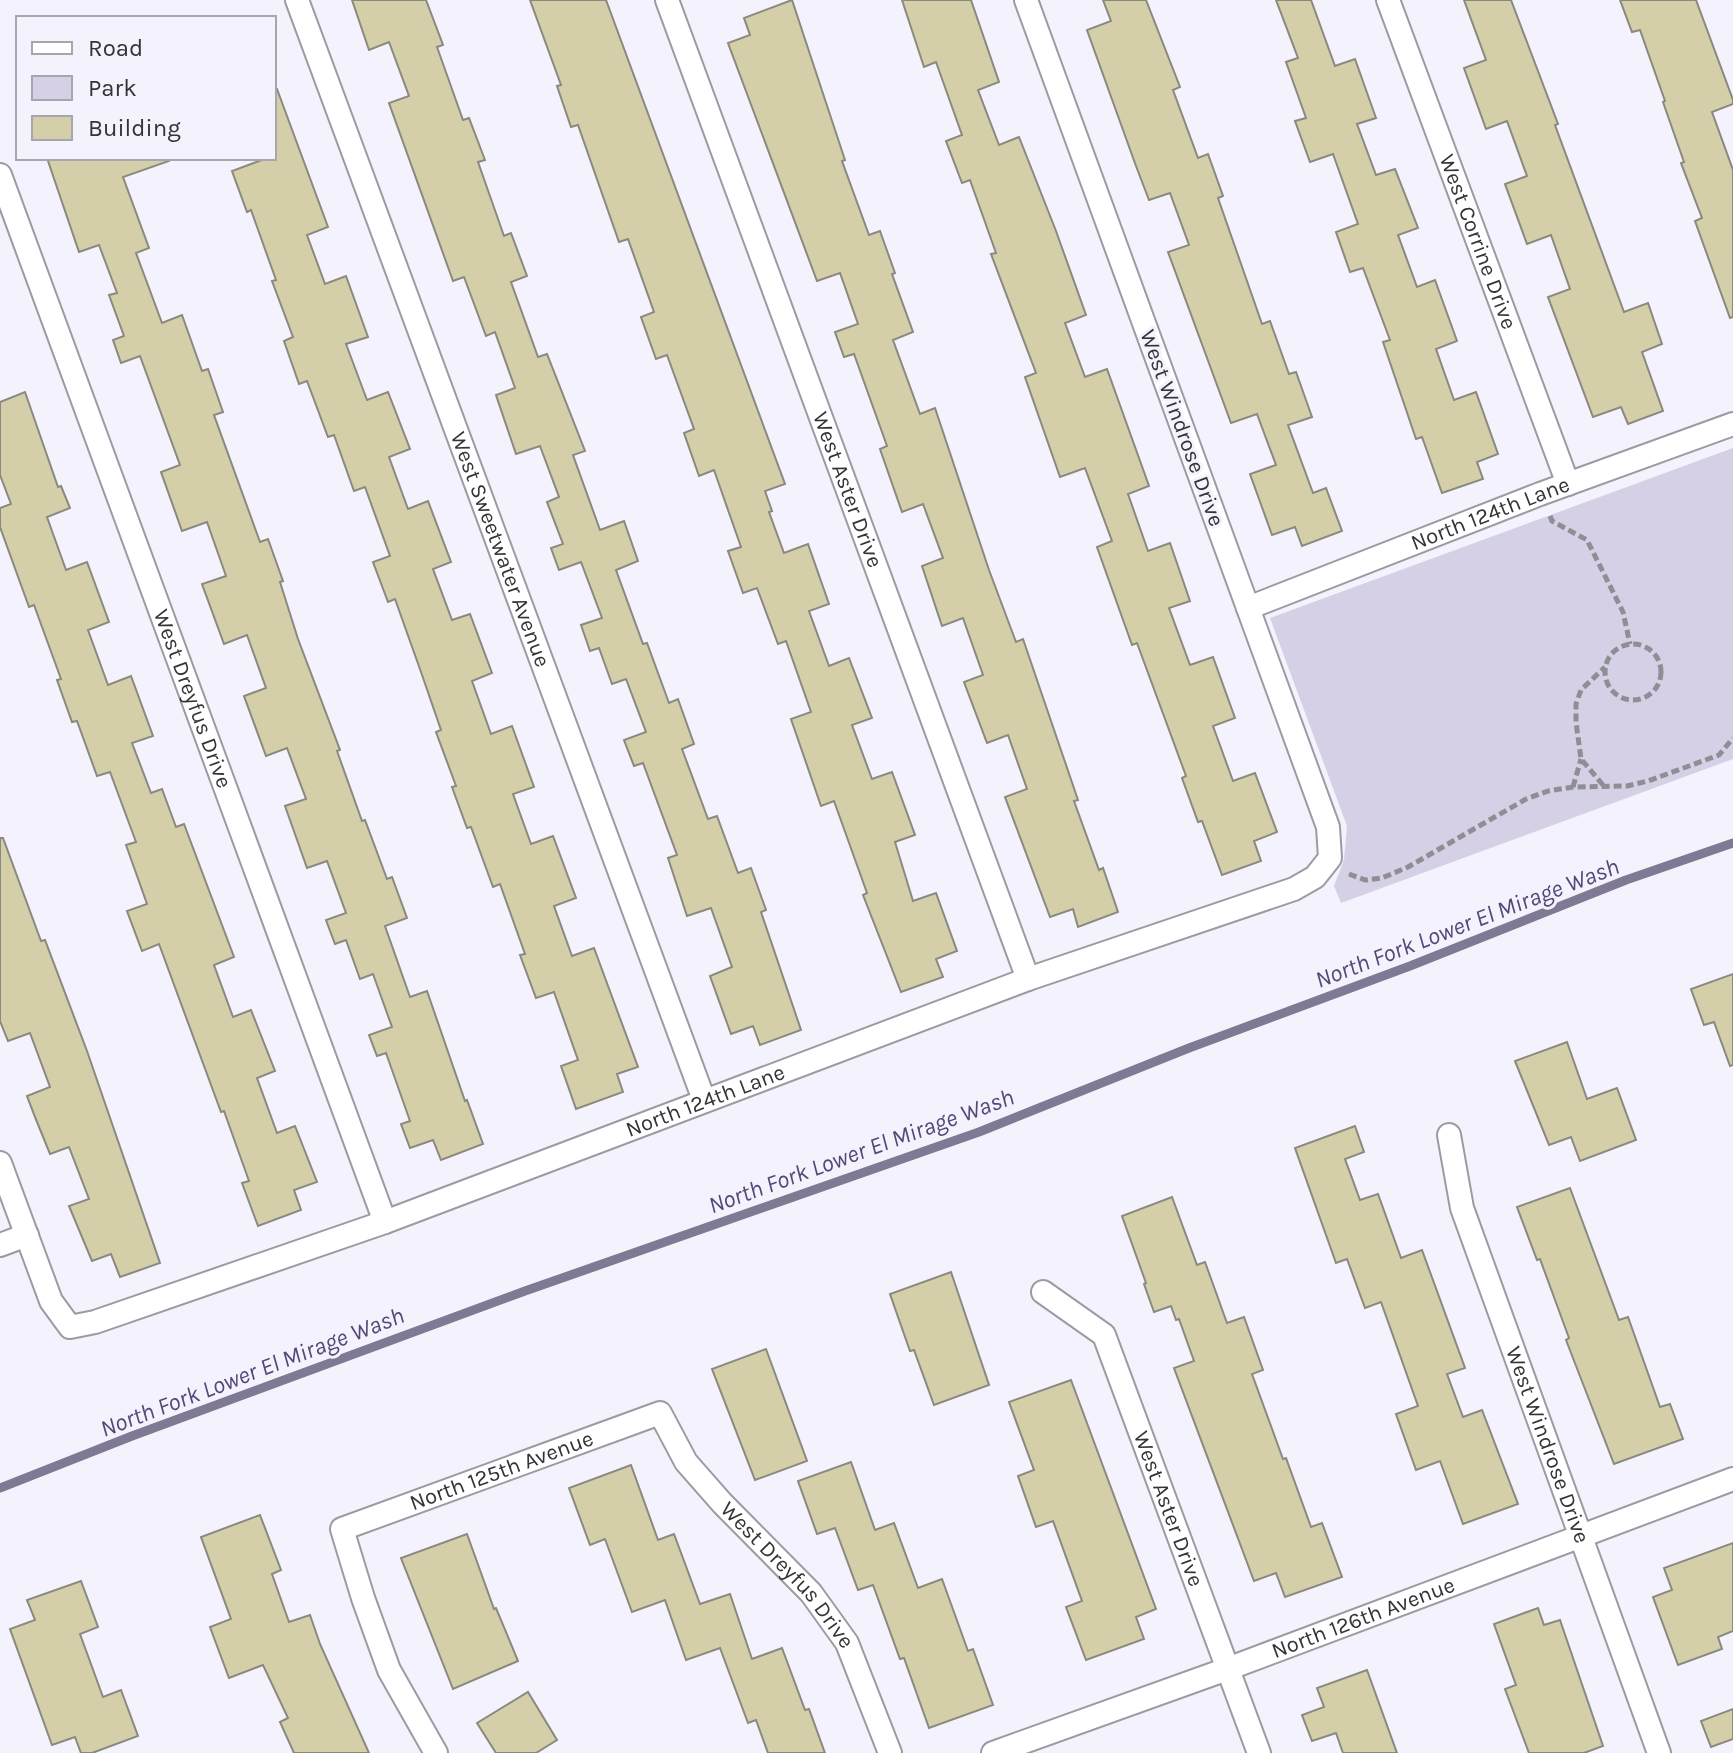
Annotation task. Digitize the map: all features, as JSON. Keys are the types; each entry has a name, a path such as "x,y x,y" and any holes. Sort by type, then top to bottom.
{"street":[{"name":"West Sweetwater Avenue","path":"297,0 704,1100"},
{"name":"West Aster Drive","path":"667,0 1028,979"},
{"name":"West Windrose Drive","path":"1026,0 1328,827 1330,858"},
{"name":"West Corrine Drive","path":"1388,0 1568,484"},
{"name":"West Dreyfus Drive","path":"0,175 385,1222"},
{"name":"North 124th Lane","path":"1248,608 1540,494 1733,424"},
{"name":"North 124th Lane","path":"27,1235 51,1301 70,1327 95,1322 385,1222 1028,979 1294,889 1315,877 1330,858"},
{"name":"West Windrose Drive","path":"1449,1135 1462,1208 1659,1753"},
{"path":"0,1163 27,1235 0,1245"},
{"name":"West Aster Drive","path":"1043,1292 1104,1335 1259,1753"},
{"name":"West Dreyfus Drive","path":"660,1413 686,1462 811,1593 847,1643 890,1753"},
{"name":"North 125th Avenue","path":"436,1753 389,1670 342,1529 660,1413"},
{"name":"North 126th Avenue","path":"993,1753 1230,1668 1733,1479"}],"path":[{"path":"1540,494 1552,521 1587,540 1623,612 1630,644"},
{"path":"1604,786 1581,759 1577,743 1576,704 1581,690 1605,667 1614,652 1630,644 1648,648 1660,663 1660,681 1648,696 1630,701 1621,698 1608,685 1605,667"},
{"path":"1330,858 1348,873 1365,880 1382,878 1408,867 1526,799 1573,787 1627,786 1648,781 1719,755 1733,738"},
{"path":"1573,787 1581,759"}],"green space":[{"path":"1733,448 1733,759 1341,903 1334,886 1344,860 1347,826 1270,618"}],"building":[{"path":"352,0 426,0 443,45 437,47 463,120 469,118 485,160 478,162 504,236 511,233 527,276 511,282 538,357 547,354 585,451 573,455 600,530 624,521 638,561 616,570 669,703 678,699 694,744 682,749 708,819 717,816 738,873 751,868 766,910 761,912 801,1030 760,1045 753,1026 731,1034 710,976 732,967 711,908 687,916 668,858 677,855 643,763 634,766 624,740 646,732 626,679 612,684 599,648 590,651 581,625 602,618 581,562 559,570 551,548 563,544 547,502 559,497 540,446 516,454 496,395 515,388 495,332 486,336 464,277 453,281 389,103 409,96 389,42 369,50"},
{"path":"530,0 606,0 785,484 765,491 784,553 808,544 829,604 809,611 829,666 849,658 872,718 852,725 872,779 892,772 915,835 895,842 913,901 936,893 957,951 936,959 943,977 901,992 863,895 867,893 834,801 821,806 791,719 811,712 786,641 778,644 757,588 743,593 728,551 741,547 714,470 699,476 684,433 694,429 667,355 656,359 641,317 654,312 628,239 619,242 578,125 571,127 557,86 561,85"},
{"path":"792,0 845,160 842,161 869,235 880,231 913,332 893,340 920,414 935,408 989,570 1016,642 1023,639 1078,800 1074,801 1118,912 1078,927 1073,909 1050,917 1005,797 1027,789 1008,735 987,743 964,682 983,675 963,618 942,626 922,566 943,558 923,504 902,512 880,449 887,446 854,354 844,357 835,332 858,324 840,273 817,281 728,43 750,35 744,18"},
{"path":"902,0 971,0 999,82 978,90 999,145 1019,137 1056,231 1086,315 1065,323 1085,377 1107,369 1149,486 1128,494 1148,551 1170,543 1190,601 1169,608 1190,665 1213,657 1235,718 1213,726 1233,781 1255,773 1277,832 1254,841 1261,861 1222,875 1202,821 1198,822 1182,778 1186,776 1137,643 1132,645 1097,547 1112,541 1085,468 1060,477 1025,377 1036,373 991,254 996,253 970,180 962,183 946,141 962,135 936,62 924,67"},
{"path":"1103,0 1146,0 1180,87 1173,90 1198,158 1208,154 1223,196 1218,198 1262,324 1270,321 1289,374 1296,372 1312,417 1288,425 1313,493 1326,488 1342,531 1302,546 1295,527 1272,535 1250,474 1276,465 1257,414 1231,423 1168,252 1189,245 1170,193 1149,200 1087,30 1111,21"},
{"path":"1276,0 1311,0 1335,66 1355,59 1376,118 1357,124 1376,175 1395,169 1418,228 1398,235 1417,287 1435,280 1457,341 1436,349 1454,400 1476,392 1498,454 1477,462 1483,479 1442,493 1422,437 1416,439 1383,342 1390,340 1363,268 1350,272 1336,232 1358,224 1333,154 1310,162 1295,121 1306,118 1286,62 1298,58"},
{"path":"1464,0 1511,0 1624,312 1648,303 1662,344 1642,352 1663,411 1628,424 1621,407 1593,417 1548,297 1570,289 1551,235 1527,244 1505,184 1527,176 1507,121 1486,129 1464,68 1486,60"},
{"path":"1620,0 1696,0 1733,100 1733,104 1712,112 1733,170 1733,317 1730,318 1695,221 1702,218 1681,163 1684,162 1640,30 1632,32"},
{"path":"276,89 328,227 307,235 325,284 346,276 368,337 346,344 367,400 388,392 410,449 389,457 408,509 428,501 451,562 433,569 452,620 470,614 492,673 472,681 491,734 512,726 534,787 513,794 531,844 553,836 576,898 554,906 572,956 594,948 638,1067 617,1074 623,1092 576,1109 561,1066 578,1060 554,992 536,998 520,955 525,954 500,884 493,887 471,827 467,828 452,787 456,786 436,732 441,730 421,672 395,599 388,602 373,562 390,556 365,487 354,491 334,435 328,437 307,381 299,384 284,341 293,337 272,281 276,280 251,210 247,212 232,171 262,160 276,160"},
{"path":"48,160 169,160 123,177 149,248 136,253 162,323 182,315 202,371 208,369 223,412 214,415 260,542 268,539 298,639 340,750 337,751 362,821 365,820 387,879 392,877 407,918 385,926 410,997 427,991 483,1144 441,1160 433,1140 410,1148 401,1124 410,1121 386,1053 377,1056 369,1035 392,1027 373,974 360,979 346,940 335,944 326,920 346,913 327,861 307,868 285,806 306,799 287,748 266,756 244,696 266,688 247,635 224,644 202,584 226,576 207,522 182,531 161,472 180,465 140,356 121,363 113,340 124,336 109,295 117,293 99,245 79,252"},
{"path":"25,392 58,487 61,486 70,508 47,517 66,570 87,562 109,622 88,630 108,685 131,676 153,736 132,743 151,793 162,789 176,827 184,824 234,957 214,965 233,1017 251,1010 275,1071 257,1078 277,1133 295,1126 317,1182 294,1190 301,1210 258,1226 242,1183 249,1181 159,944 142,951 127,911 147,904 126,845 136,842 110,772 97,776 77,721 72,722 57,680 61,679 34,605 29,607 0,527 0,508 11,504 0,475 0,402"},
{"path":"0,838 3,838 41,941 45,940 87,1051 160,1263 120,1277 111,1254 92,1261 69,1206 89,1199 69,1147 50,1154 27,1096 50,1087 30,1033 8,1041 0,1021"},
{"path":"1733,974 1733,1065 1730,1066 1714,1022 1704,1025 1691,989"},
{"path":"1567,1042 1587,1099 1617,1088 1636,1140 1580,1161 1571,1137 1549,1145 1515,1061"},
{"path":"1355,1126 1364,1152 1345,1159 1360,1200 1378,1194 1401,1258 1422,1250 1465,1368 1447,1374 1463,1417 1482,1410 1518,1504 1463,1524 1440,1461 1416,1470 1396,1414 1418,1406 1381,1302 1365,1308 1347,1259 1336,1263 1295,1148"},
{"path":"1570,1188 1619,1320 1628,1317 1660,1407 1670,1404 1683,1439 1614,1464 1566,1340 1569,1338 1540,1259 1537,1260 1517,1207"},
{"path":"1172,1197 1197,1265 1205,1262 1227,1323 1244,1317 1263,1370 1252,1374 1283,1459 1286,1458 1311,1527 1322,1523 1342,1577 1285,1597 1276,1573 1254,1581 1174,1368 1194,1361 1179,1319 1176,1320 1171,1306 1154,1312 1122,1216"},
{"path":"951,1272 989,1385 934,1405 914,1350 910,1351 890,1294"},
{"path":"766,1349 807,1461 755,1480 712,1369"},
{"path":"1071,1380 1156,1609 1136,1617 1144,1639 1086,1660 1066,1607 1082,1601 1053,1521 1036,1527 1018,1476 1034,1470 1009,1402"},
{"path":"851,1462 875,1530 894,1523 918,1588 942,1579 968,1651 973,1649 993,1705 929,1728 873,1585 858,1590 835,1528 817,1534 798,1481"},
{"path":"631,1465 658,1540 674,1534 700,1604 730,1594 752,1659 782,1648 825,1753 768,1753 756,1720 748,1723 720,1648 686,1660 665,1600 632,1612 605,1539 590,1545 569,1488"},
{"path":"260,1515 281,1570 272,1574 289,1622 310,1615 369,1753 294,1753 280,1722 288,1718 263,1665 229,1678 210,1627 231,1619 201,1537"},
{"path":"467,1534 494,1609 518,1661 453,1689 401,1558"},
{"path":"1733,1543 1733,1631 1718,1637 1722,1649 1678,1665 1653,1597 1672,1590 1664,1568"},
{"path":"81,1581 98,1627 80,1634 103,1697 121,1690 138,1736 92,1753 81,1753 75,1737 52,1745 10,1629 35,1620 27,1600"},
{"path":"1538,1608 1544,1625 1560,1620 1603,1746 1584,1753 1529,1753 1505,1689 1516,1685 1494,1624"},
{"path":"1367,1670 1397,1753 1343,1753 1336,1733 1312,1741 1302,1715 1324,1707 1317,1688"},
{"path":"528,1692 557,1740 536,1753 496,1753 477,1723"},
{"path":"1733,1709 1733,1739 1711,1747 1701,1721"}],"waterway":[{"name":"North Fork Lower El Mirage Wash","path":"0,1488 525,1291 979,1132 1626,880 1733,843"}]}
